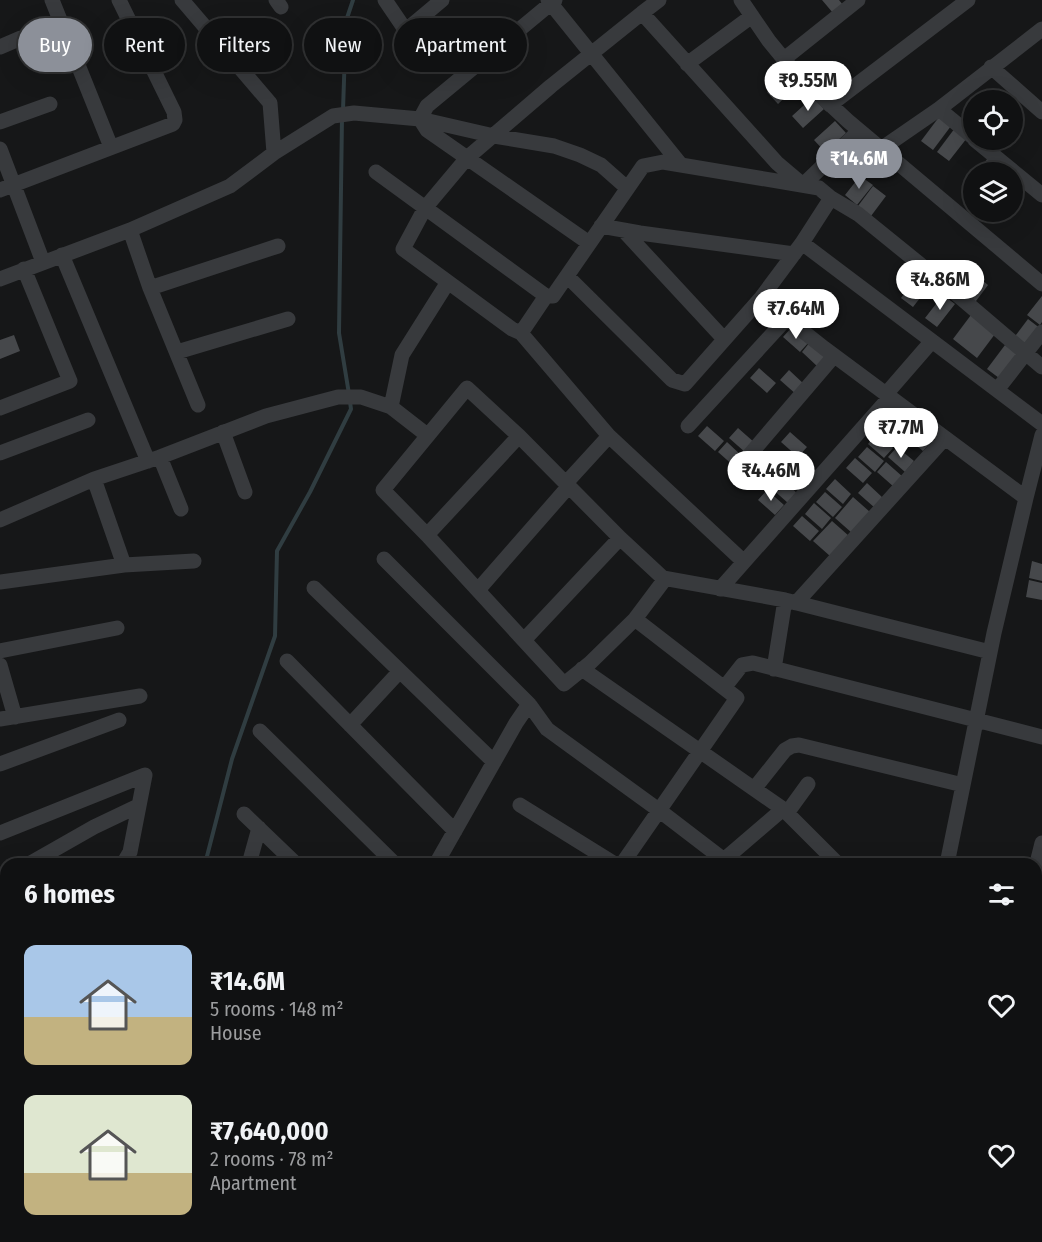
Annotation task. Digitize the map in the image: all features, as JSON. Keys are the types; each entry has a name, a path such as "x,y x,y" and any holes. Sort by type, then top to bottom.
{"street":[{"path":"52,0 111,147"},
{"path":"7,187 173,124 176,120 119,0"},
{"path":"182,0 270,103 274,153"},
{"path":"385,0 404,28 411,26 442,0"},
{"path":"659,0 467,158 425,208 403,249 512,329 521,333 609,436 743,561"},
{"path":"741,0 792,69 830,105 1042,284"},
{"path":"784,59 858,0"},
{"path":"830,105 968,0"},
{"path":"420,119 427,106 551,1 590,55 681,165"},
{"path":"642,14 777,163 803,185"},
{"path":"687,64 752,16"},
{"path":"881,149 939,109 1042,29"},
{"path":"0,47 18,39"},
{"path":"991,67 1042,112"},
{"path":"0,122 50,104"},
{"path":"939,109 963,130"},
{"path":"0,279 130,230 230,186 274,153 333,116 354,113 420,119 494,136 554,146 601,165 627,188"},
{"path":"420,119 427,130 589,243"},
{"path":"803,185 859,131"},
{"path":"0,149 7,187 43,262"},
{"path":"987,150 1042,195"},
{"path":"376,172 546,296 553,296 643,165 663,162 819,188 858,214 1042,367"},
{"path":"567,276 672,380 685,384 761,298 798,249 831,198"},
{"path":"601,226 798,249 932,341 1042,424"},
{"path":"130,230 150,288 198,405"},
{"path":"623,230 724,339"},
{"path":"150,288 278,246"},
{"path":"62,255 154,459 181,508"},
{"path":"1,403 70,381 24,269"},
{"path":"391,407 402,355 447,282"},
{"path":"521,333 546,296"},
{"path":"761,298 834,356 1026,498"},
{"path":"688,426 787,318"},
{"path":"177,352 288,319"},
{"path":"997,390 1042,332"},
{"path":"720,589 888,396 932,341"},
{"path":"746,459 834,356"},
{"path":"665,579 635,619 564,684 427,535 382,490 467,388 665,579 790,602 990,652"},
{"path":"0,520 94,479 223,432 289,408 338,397 361,397 391,407 427,435"},
{"path":"0,453 88,420"},
{"path":"223,432 245,492"},
{"path":"948,858 990,652 1042,435"},
{"path":"427,535 519,436"},
{"path":"478,590 609,436"},
{"path":"774,669 790,602 945,438"},
{"path":"94,479 124,565"},
{"path":"524,640 620,538"},
{"path":"384,559 529,704 547,729 660,811 717,858"},
{"path":"0,582 124,565 194,561"},
{"path":"314,588 494,762"},
{"path":"626,858 737,698 635,619"},
{"path":"0,651 117,628"},
{"path":"287,661 455,831"},
{"path":"724,688 745,663 753,663 1042,737"},
{"path":"0,665 7,718 140,696"},
{"path":"582,669 785,811 832,858"},
{"path":"350,725 400,671"},
{"path":"439,858 529,704"},
{"path":"0,764 119,720"},
{"path":"260,730 389,858"},
{"path":"754,789 785,750 799,745 963,785"},
{"path":"0,833 146,775 130,852 126,858"},
{"path":"727,858 785,811 808,784"},
{"path":"520,805 605,858"},
{"path":"40,858 94,827 138,806"},
{"path":"244,814 290,858"},
{"path":"251,858 259,828"},
{"path":"1038,858 1042,843"}],"building":[{"path":"822,0 839,0 843,5 833,13"},
{"path":"787,73 798,85 778,104 767,92"},
{"path":"813,97 824,109 803,128 792,116"},
{"path":"939,117 951,126 933,150 921,141"},
{"path":"835,121 846,133 825,152 814,140"},
{"path":"955,128 963,135 963,143 949,161 937,152"},
{"path":"860,176 873,185 857,205 845,195"},
{"path":"873,186 886,196 871,216 858,206"},
{"path":"919,274 931,284 913,307 901,298"},
{"path":"976,275 988,285 973,305 960,295"},
{"path":"943,295 955,304 937,327 925,318"},
{"path":"1042,296 1042,322 1040,325 1027,315"},
{"path":"971,315 995,334 977,358 953,339"},
{"path":"1028,319 1041,329 1025,348 1013,339"},
{"path":"792,327 809,342 800,352 783,337"},
{"path":"14,335 20,351 0,359 0,340"},
{"path":"810,342 827,357 818,367 802,352"},
{"path":"1005,345 1017,354 999,378 987,369"},
{"path":"759,368 776,383 767,393 750,378"},
{"path":"789,370 805,385 797,395 780,380"},
{"path":"888,421 904,436 895,447 879,432"},
{"path":"707,426 724,441 715,451 698,436"},
{"path":"915,426 932,441 923,451 906,437"},
{"path":"738,428 755,443 746,453 729,438"},
{"path":"790,432 807,447 798,457 781,442"},
{"path":"876,433 893,448 884,458 868,444"},
{"path":"727,442 743,457 735,467 718,452"},
{"path":"867,447 884,461 875,472 858,457"},
{"path":"897,447 914,461 905,472 888,457"},
{"path":"855,458 872,473 863,483 846,468"},
{"path":"886,462 903,477 894,487 877,472"},
{"path":"780,478 797,493 788,503 771,488"},
{"path":"835,479 851,494 843,504 826,489"},
{"path":"867,483 883,498 875,508 858,493"},
{"path":"767,490 784,505 775,515 758,500"},
{"path":"825,492 842,507 833,517 816,502"},
{"path":"853,497 870,512 852,533 835,518"},
{"path":"814,503 831,518 822,529 805,514"},
{"path":"802,516 819,531 810,541 793,526"},
{"path":"832,521 849,536 830,556 813,541"},
{"path":"1032,561 1042,564 1042,581 1029,578"},
{"path":"1029,580 1042,583 1042,600 1026,597"}],"waterway":[{"path":"343,110 346,21 353,0"},
{"path":"342,117 339,333 349,394"},
{"path":"207,858 232,759 275,636 277,551 310,492 351,409 350,402"}]}
